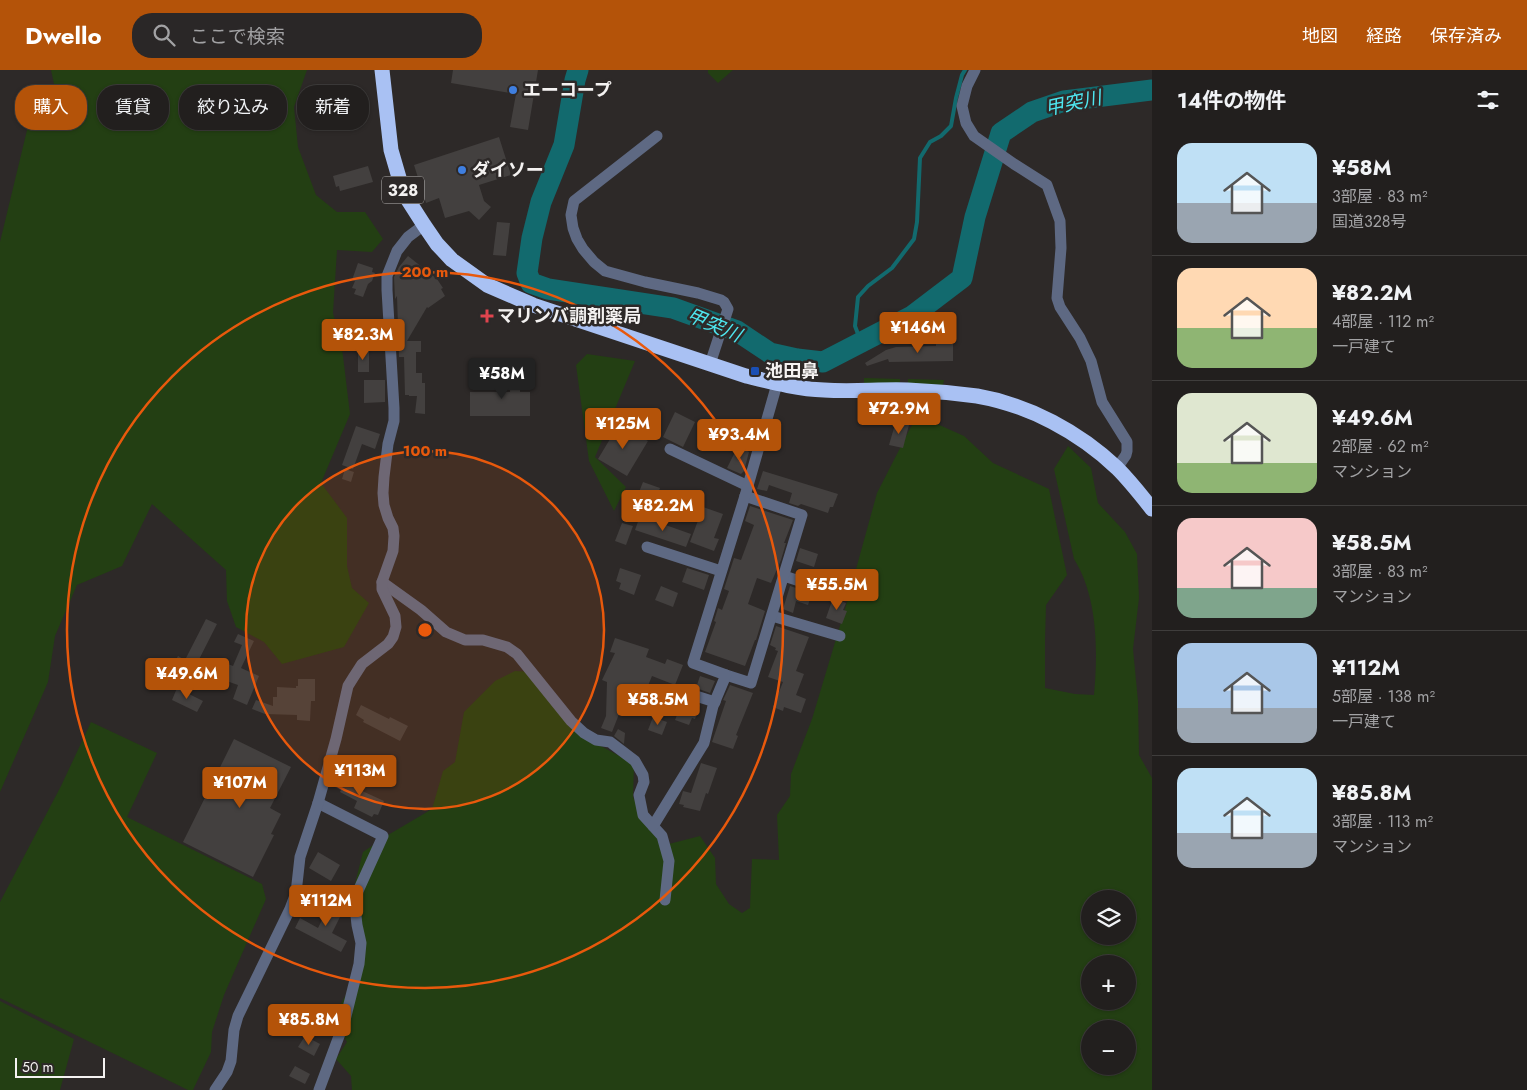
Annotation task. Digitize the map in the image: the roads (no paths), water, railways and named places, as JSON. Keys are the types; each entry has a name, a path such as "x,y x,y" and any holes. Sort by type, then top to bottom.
{"highway":[{"name":"328","path":"382,70 391,150 400,182 408,200 437,244 452,260 487,285 533,305 712,360 746,376 777,384 823,390 942,392 986,398 1010,405 1042,417 1070,432 1117,468 1152,509"}],"street":[{"path":"975,70 966,86 962,106 966,123 974,136 1047,185 1060,221 1061,248 1056,298 1080,338 1091,361 1102,402 1127,442 1126,455 1117,468"},
{"path":"657,136 574,201 571,215 573,228 582,249 605,271 698,293 724,302 728,309 712,360"},
{"path":"215,1090 231,1061 234,1030 238,1016 296,893 300,857 336,739 348,686 362,664 388,644 396,627 394,616 382,589 382,582 393,551 394,536 393,528 384,505 383,493 388,444 394,421 386,290 387,276 397,251 408,237 424,225"},
{"path":"670,448 746,491 802,515 751,683 693,663 746,491 777,384"},
{"path":"647,547 721,571"},
{"path":"784,576 818,587"},
{"path":"382,582 421,610 446,632 465,640 483,640 507,647 517,654 571,721 584,733 596,740 610,742 635,761 644,775 644,782 639,795 643,815 662,836 669,861 665,900"},
{"path":"772,616 840,636"},
{"path":"653,826 704,743 715,702 726,675"},
{"path":"680,691 715,702"},
{"path":"318,803 383,836 358,891 355,907 361,943 359,964 345,1020 319,1090"}],"waterway":[{"name":"甲突川","path":"578,70 564,145 541,202 532,238 527,273 531,283 548,289 673,308 737,331 770,353 823,362 912,316 962,278 975,217 1001,133 1032,112 1064,101 1152,90"},
{"path":"861,342 855,326 858,297 868,286 892,268 914,239 917,222 920,158 930,142 941,136 951,126 956,98 965,70"}],"place":[{"name":"エーコープ","path":"513,90"},
{"name":"ダイソー","path":"462,170"},
{"name":"マリンバ調剤薬局","path":"487,316"},
{"name":"池田鼻","path":"755,371"}]}
